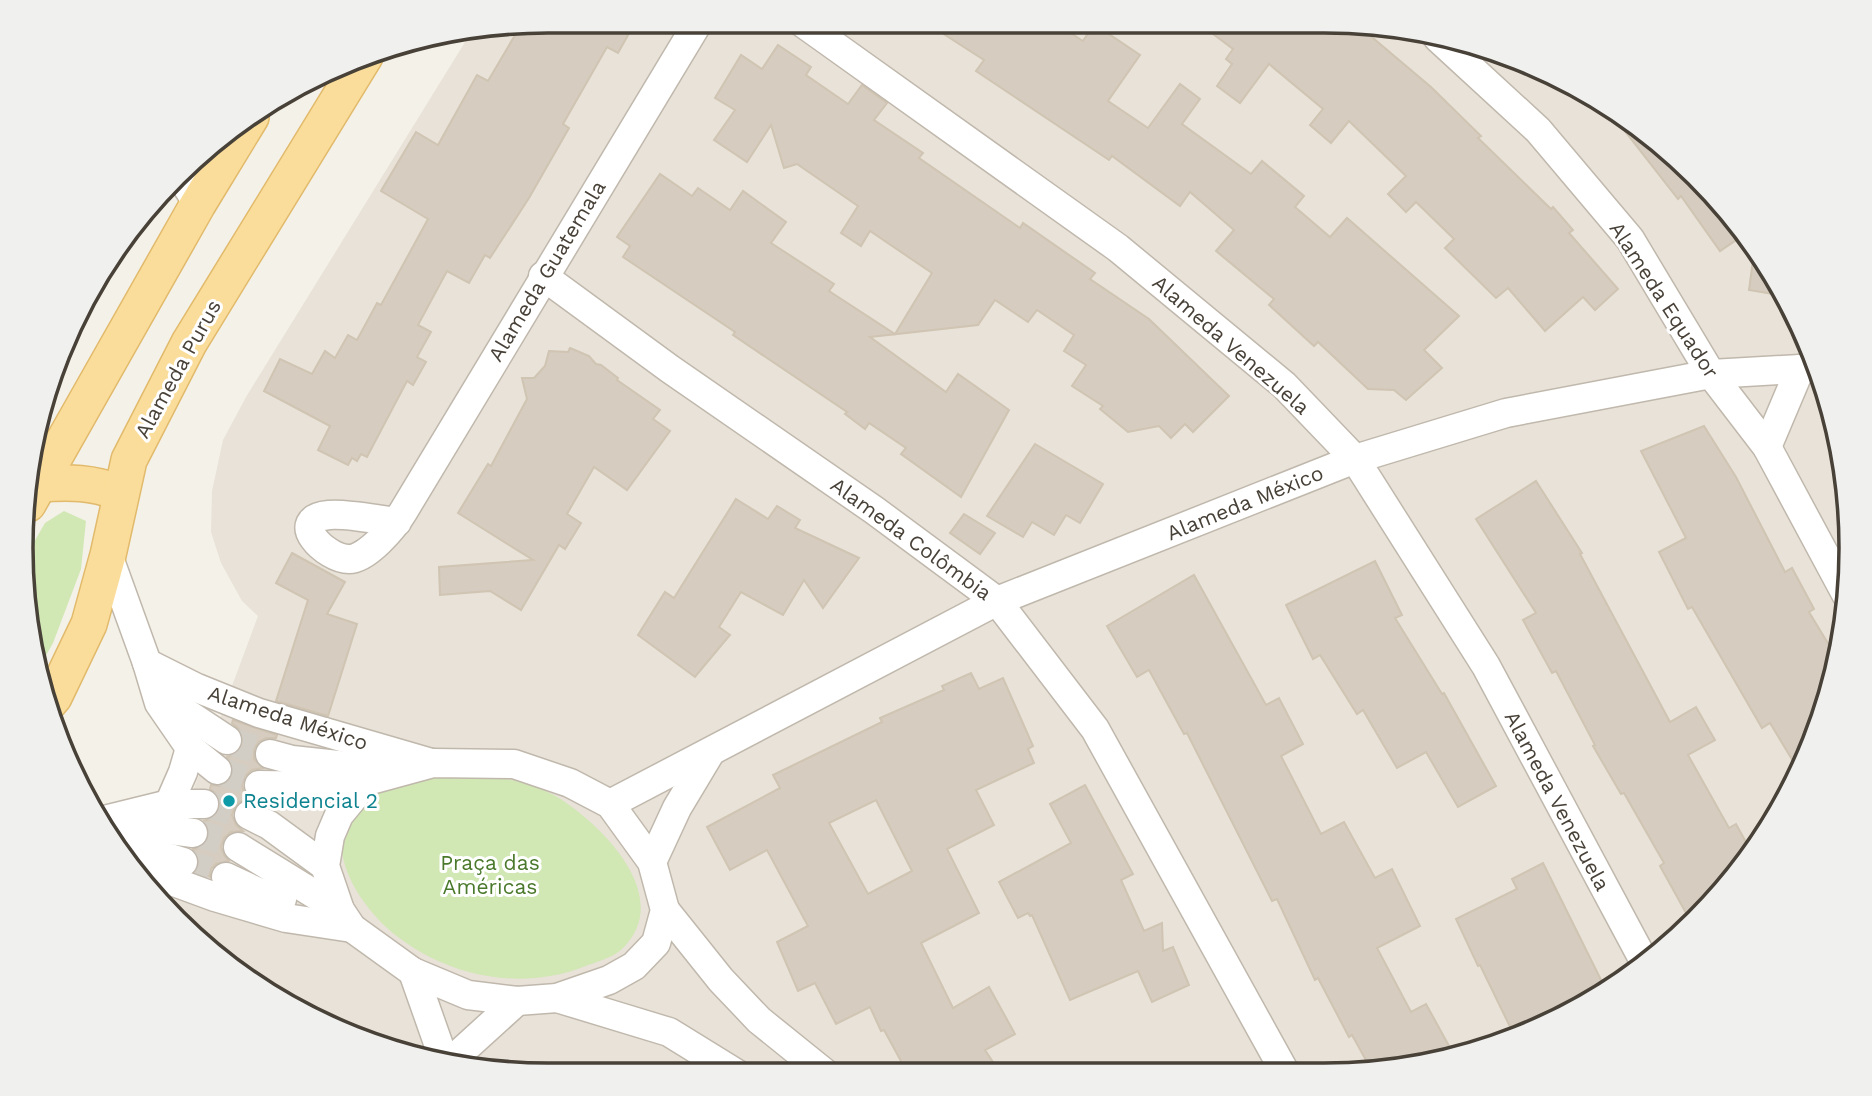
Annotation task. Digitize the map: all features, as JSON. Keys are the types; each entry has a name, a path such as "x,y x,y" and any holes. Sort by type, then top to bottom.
{"main road":[{"name":"Alameda Purus","path":"55,694 89,624 108,555 129,460 189,343 357,70"},
{"path":"37,488 190,191 226,148"},
{"path":"37,493 75,482 98,484 121,493"}],"street":[{"name":"Alameda Guatemala","path":"397,522 692,33"},
{"name":"Alameda Venezuela","path":"817,33 1118,248 1284,385 1355,459 1486,666 1640,954"},
{"name":"Alameda Equador","path":"1450,49 1538,130 1630,239 1724,373 1730,400 1767,447 1838,579"},
{"name":"Alameda Colômbia","path":"543,276 670,369 874,510 997,601 1095,729 1280,1063"},
{"name":"Alameda México","path":"610,804 997,601 1355,459 1506,413 1724,373 1806,369"},
{"path":"1767,447 1807,372"},
{"path":"108,555 159,703 190,748 217,770"},
{"name":"Alameda México","path":"147,663 197,688 259,713 433,763"},
{"path":"156,693 227,740"},
{"path":"169,804 190,748"},
{"path":"652,862 677,808 710,753"},
{"path":"270,754 292,760 399,772"},
{"path":"259,785 330,786 367,781 433,763 514,764 570,783 610,804 652,862 665,910 720,980 759,1020 813,1063"},
{"path":"345,919 325,866 330,836 339,815 367,781"},
{"path":"111,819 169,804 204,804"},
{"path":"248,816 270,825 325,866"},
{"path":"113,822 192,833"},
{"path":"129,846 183,862"},
{"path":"238,847 345,919 413,972 468,995 517,1001 557,998 609,980 634,967 656,943 665,910"},
{"path":"150,873 215,897 286,918 345,919"},
{"path":"226,877 258,892 345,919"},
{"path":"413,972 441,1051"},
{"path":"557,998 669,1032 719,1063"},
{"path":"458,1055 517,1001"}],"shaded area":[{"path":"548,33 1324,33 1391,38 1424,43 1489,61 1521,72 1581,102 1610,120 1663,161 1688,184 1732,235 1752,262 1786,320 1800,351 1821,415 1829,448 1838,514 1838,582 1834,615 1821,681 1800,745 1786,776 1752,834 1711,887 1663,935 1610,976 1552,1010 1489,1035 1424,1053 1358,1062 1324,1063 548,1063 481,1058 415,1045 351,1024 320,1010 262,976 235,956 184,912 158,884 258,616 242,601 221,563 211,532 212,491 223,440 246,397 466,40"}],"green space":[{"path":"64,511 86,521 81,569 45,657 34,582 33,548 45,523"},
{"name":"Praça das Américas","path":"471,773 518,782 551,794 596,827 612,845 627,864 637,885 641,905 637,926 621,950 600,961 555,975 512,979 483,975 450,966 423,953 398,937 371,911 349,877 343,858 342,840 346,823 357,807 368,798 396,785"}],"building":[{"path":"629,33 618,53 607,47 563,124 569,128 529,198 490,258 485,255 469,283 447,271 418,325 431,332 417,357 426,362 413,385 407,381 367,457 361,454 357,461 352,458 348,465 318,450 330,426 264,391 280,359 312,374 325,351 335,358 348,335 357,340 377,303 381,305 428,219 381,191 416,132 438,145 477,75 488,81 516,34"},
{"path":"942,33 1070,33 1083,41 1088,33 1107,33 1140,55 1108,101 1148,128 1180,84 1200,99 1182,124 1251,174 1262,161 1304,196 1295,207 1330,237 1347,218 1459,316 1424,350 1442,368 1406,400 1394,390 1368,389 1318,342 1314,346 1269,305 1274,299 1216,251 1234,230 1190,192 1180,206 1112,156 1109,160 976,71 984,60"},
{"path":"1212,33 1370,35 1431,87 1481,136 1478,138 1551,209 1553,207 1573,230 1569,233 1618,289 1595,310 1583,297 1545,331 1508,288 1496,298 1445,248 1454,239 1416,202 1406,212 1388,194 1406,176 1349,121 1331,143 1310,125 1323,109 1269,64 1240,103 1217,86 1232,64 1226,59 1233,49"},
{"path":"778,45 811,67 806,75 848,104 862,85 887,103 874,120 923,153 919,158 1020,228 1023,223 1095,273 1090,279 1149,319 1229,396 1193,432 1185,424 1171,438 1159,426 1128,432 1100,409 1103,406 1072,386 1086,365 1064,351 1074,335 1037,310 1028,322 995,300 978,325 870,337 946,392 958,374 1009,410 961,497 901,454 906,448 869,423 865,429 845,414 847,412 733,335 735,332 623,257 630,246 617,237 660,174 692,196 698,188 730,210 743,191 786,222 771,243 834,284 829,291 895,334 932,273 870,231 861,246 841,233 858,206 797,164 784,168 771,125 747,162 714,140 735,110 715,98 741,55 762,69"},
{"path":"1625,131 1688,184 1736,240 1720,251 1681,196 1678,199"},
{"path":"1753,263 1772,294 1749,290"},
{"path":"570,348 589,356 596,364 618,378 617,380 660,410 653,419 670,431 627,490 594,467 567,514 581,523 565,549 559,545 521,610 490,591 440,595 439,567 533,560 458,513 488,464 491,466 527,399 522,378 534,378 545,366 549,351 568,352"},
{"path":"1704,426 1736,477 1785,572 1792,568 1814,609 1809,612 1829,646 1811,713 1793,761 1770,723 1762,728 1692,607 1688,609 1659,552 1686,538 1641,451"},
{"path":"1035,444 1103,484 1080,523 1066,515 1054,535 1032,522 1023,537 987,516"},
{"path":"1536,481 1582,553 1580,554 1670,722 1696,707 1715,740 1688,755 1729,828 1736,824 1746,842 1711,887 1686,913 1660,866 1664,863 1624,793 1621,794 1593,746 1595,745 1556,671 1552,673 1523,620 1536,613 1476,519"},
{"path":"736,499 768,519 777,506 800,520 795,528 859,558 823,608 804,580 783,615 741,592 719,627 730,635 695,677 638,635 665,592 674,598"},
{"path":"964,514 995,533 980,554 950,533"},
{"path":"292,553 345,582 327,614 357,624 328,716 276,701 308,600 276,583"},
{"path":"1375,561 1402,615 1395,618 1442,694 1444,693 1496,786 1458,807 1426,752 1397,768 1363,710 1357,714 1320,655 1313,659 1286,605"},
{"path":"1194,575 1266,705 1279,698 1303,744 1281,756 1321,834 1344,822 1375,878 1392,869 1420,926 1377,948 1411,1012 1426,1004 1450,1047 1366,1061 1352,1035 1349,1037 1318,978 1315,980 1277,899 1272,901 1187,733 1184,734 1149,670 1137,677 1107,626"},
{"path":"971,673 979,689 1003,678 1033,746 1028,749 1034,763 976,790 994,825 947,849 979,913 921,943 953,1008 989,987 1015,1034 985,1050 994,1063 902,1063 884,1030 881,1031 870,1007 836,1024 815,983 798,991 777,942 808,926 767,850 730,870 707,827 780,788 773,775 882,722 880,718 944,690 942,686","holes":["876,800 912,871 868,894 829,823"]},
{"path":"233,720 277,735 276,738 266,738 259,742 254,749 254,759 263,768 252,770 245,776 242,785 250,799 239,802 232,815 236,825 243,831 231,832 224,838 221,847 229,861 216,864 211,869 210,877 196,872 199,859 193,849 207,843 209,827 204,821 213,818 221,805 219,796 210,789 211,785 222,786 230,780 233,765 227,757 240,750 243,742 242,732 232,723"},
{"path":"1085,785 1133,874 1121,880 1144,931 1162,923 1163,951 1173,947 1189,985 1152,1002 1138,971 1070,1000 1032,915 1028,913 1018,918 999,882 1071,843 1050,804"},
{"path":"1543,863 1602,981 1552,1010 1510,1028 1456,919 1517,889 1512,879"}],"tunnel":[{"path":"227,740 270,754"},
{"path":"217,770 259,785"},
{"path":"204,804 249,815"},
{"path":"193,833 238,847"},
{"path":"183,862 226,877"}],"place":[{"name":"Residencial 2","path":"229,801"}]}
